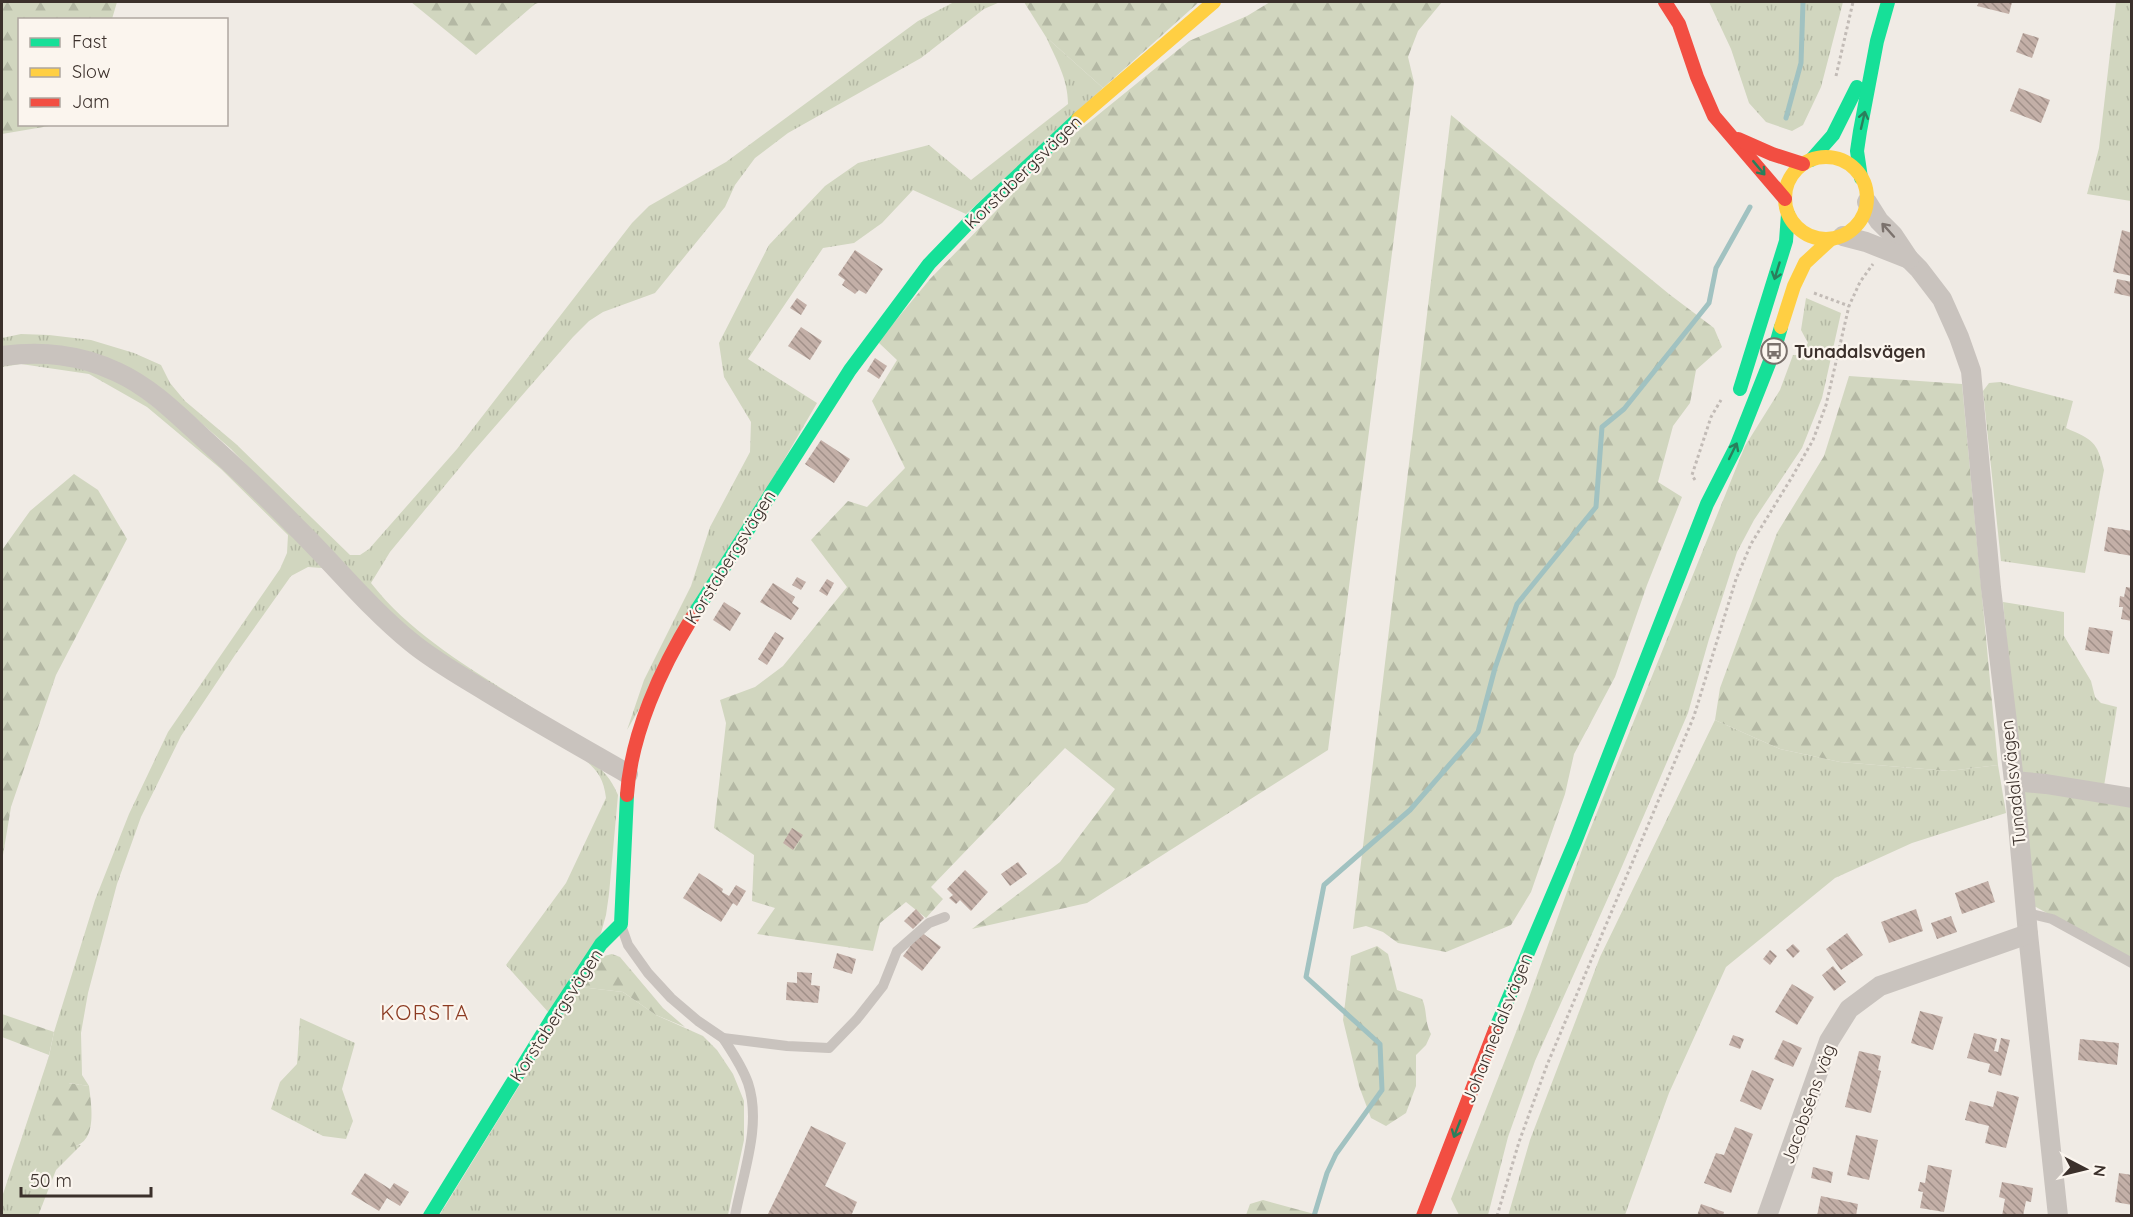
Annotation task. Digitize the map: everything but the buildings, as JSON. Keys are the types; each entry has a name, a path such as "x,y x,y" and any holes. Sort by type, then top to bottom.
{"main road":[{"name":"Korstabergsvägen","path":"430,1215 553,1017 601,945 621,924 628,774 634,744 641,725 680,638 850,370 929,264 981,210 1097,101 1214,2"},
{"path":"1665,2 1679,24 1705,99 1714,116 1785,200"},
{"path":"1788,214 1797,228 1819,239 1837,237 1856,225 1863,215 1867,202 1857,151 1877,41 1888,2"},
{"path":"1737,397 1786,240 1788,214 1785,200 1788,184 1792,175 1831,140 1840,126 1877,41"},
{"path":"1733,137 1772,154 1807,162 1824,157 1838,159 1855,169 1861,178"},
{"name":"Johannedalsvägen","path":"1423,1215 1506,1001 1575,842 1707,504 1736,447 1774,351 1797,278 1804,263 1837,237"},
{"name":"Johannedalsvägen","path":"1707,504 1722,443"},
{"name":"Johannedalsvägen","path":"1435,1215 1519,1005 1575,842"}],"street":[{"name":"Tunadalsvägen","path":"1867,202 1942,299 1971,371 1991,588 2014,781 2058,1215"},
{"path":"1837,237 1909,259"},
{"path":"2,356 54,353 92,362 118,372 156,395 280,511 346,581 412,643 442,665 628,774"},
{"path":"2014,781 2132,798"},
{"name":"Jacobséns väg","path":"1769,1214 1829,1041 1849,1009 1880,986 2028,934"}],"lane":[{"path":"2027,913 2052,919 2132,963"},
{"path":"723,1038 787,1046 829,1048 857,1020 883,986 897,951 929,922 945,917"},
{"path":"621,924 628,945 648,973 671,998 723,1038 747,1081 754,1116 735,1215"}],"path":[{"path":"1835,78 1853,2"},
{"path":"1497,1215 1519,1142 1547,1065 1694,716 1736,579 1751,544 1813,440 1826,405 1849,306 1860,282 1882,250"}],"green space":[{"path":"2,2 117,2 112,18 18,18 18,126 49,126 2,134"},
{"path":"411,2 542,2 535,4 476,55"},
{"path":"954,2 1000,2 984,9 921,58 788,133 755,158 735,185 725,207 655,293 603,312 589,321 573,337 471,454 390,552 371,583 388,603 427,638 536,710 449,661 397,622 231,449 162,389 2,347 2,338 21,334 49,335 91,340 134,353 161,365 170,383 185,401 236,444 350,555 360,555 369,549 457,449 632,223 649,206 726,162 918,21"},
{"path":"1024,2 1199,2 1103,88 1046,37"},
{"path":"1270,2 1442,2 1418,31 1408,57 1414,82 1328,750 1087,903 972,929 1060,862 1115,789 1065,748 931,887 943,899 926,918 906,902 880,923 873,951 757,934 775,908 752,901 754,855 714,828 726,723 720,700 755,687 783,666 847,587 811,540 848,501 867,507 905,468 872,401 897,360 878,342 930,279 1056,149 1189,41 1247,16"},
{"path":"1709,2 1843,2 1821,87 1803,125 1792,131 1766,122 1749,103 1731,49"},
{"path":"2116,2 2131,2 2131,201 2087,194 2099,148"},
{"path":"1046,37 1103,88 966,214 913,190 882,223 854,243 823,248 748,359 817,403 627,730 644,680 691,586 710,527 750,452 751,422 724,377 719,343 769,245 825,186 858,163 929,145 971,180 1068,104 1064,78"},
{"path":"1451,115 1669,294 1714,328 1722,347 1696,370 1690,403 1673,426 1658,482 1682,497 1647,585 1615,677 1574,754 1565,794 1531,892 1511,925 1446,952 1398,943 1383,932 1366,926 1353,929"},
{"path":"1806,298 1841,313 1822,398 1802,448 1754,520 1737,552 1688,713 1535,1061 1508,1137 1488,1215 1459,1215 1451,1199 1525,1009 1583,847 1745,446 1780,390 1793,355 1797,355 1808,343 1801,330"},
{"path":"55,359 117,378 229,466 341,585 322,568 308,567 291,576 181,736 141,817 117,884 88,993 81,1033 82,1075 89,1086 69,1083 65,1147 81,1145 56,1170 38,1216 2,1215 2,1197 49,1056 54,1032 95,900 129,814 168,732 280,569 287,553 288,535 221,469 147,407 89,374 21,364 2,367 2,363"},
{"path":"1849,376 1962,384 1998,765 1949,771 1840,762 1780,749 1715,720 1720,688 1777,533 1824,456"},
{"path":"2000,382 2073,401 2066,428 2088,439 2099,453 2104,470 2085,573 2001,561 1983,391 1989,383"},
{"path":"74,474 98,490 127,539 56,675 11,807 2,861 2,550 30,511"},
{"path":"2003,602 2064,612 2064,636 2091,681 2095,697 2101,703 2117,707 2103,792 2035,779 2019,771"},
{"path":"1715,720 1780,749 1840,762 1949,771 1998,765 2006,813 1912,843 1835,878 1726,967 1669,1093 1625,1215 1508,1216 1530,1140 1600,957"},
{"path":"572,749 604,773 618,795 609,894 601,933 549,1013 506,965 566,883 606,798 599,775"},
{"path":"2031,790 2131,807 2131,959 2034,906 2020,794"},
{"path":"1377,946 1388,954 1397,990 1422,999 1431,1034 1426,1045 1416,1055 1416,1086 1406,1113 1386,1126 1371,1118 1359,1086 1343,1020 1351,956"},
{"path":"612,954 620,957 663,1008 685,1027 656,1015 623,992 580,987 600,957"},
{"path":"580,987 623,992 656,1015 703,1036 717,1050 733,1074 744,1101 744,1140 728,1215 439,1216"},
{"path":"2,1014 54,1032 49,1055 2,1037"},
{"path":"300,1018 355,1043 342,1089 353,1121 346,1139 323,1136 271,1109 280,1082 297,1064"},
{"path":"68,1083 89,1086 92,1117 88,1136 74,1147 51,1145 37,1136 56,1090"},
{"path":"1263,1200 1318,1215 1246,1215 1250,1204"}],"waterway":[{"path":"1786,118 1801,63 1803,2"},
{"path":"1314,1216 1327,1173 1336,1154 1382,1090 1380,1044 1306,977 1324,885 1410,810 1478,732 1495,668 1517,604 1596,507 1602,427 1624,409 1709,303 1716,268 1750,207"}],"traffic: fast":[{"path":"1861,178 1857,151 1860,131 1877,41 1888,2"},
{"path":"1811,160 1833,135 1857,87"},
{"path":"693,616 850,370 929,264 981,210 1078,119"},
{"path":"1740,389 1786,241 1788,214"},
{"path":"1495,1030 1575,842 1707,504 1736,447 1774,351 1781,327"},
{"path":"430,1216 553,1017 601,944 621,924 627,795"}],"traffic: slow":[{"path":"1078,119 1214,2"},
{"path":"1826,157 1842,160 1855,169 1864,182 1867,198 1864,214 1855,227 1842,236 1826,239 1810,236 1797,227 1788,214 1785,198 1788,182 1797,169 1810,160 1826,157"},
{"path":"1781,327 1794,286 1805,263 1831,239"}],"traffic: jam":[{"path":"1665,2 1679,24 1697,77 1714,116 1785,199"},
{"path":"1738,139 1803,164"},
{"path":"627,795 634,749 641,725 659,679 693,616"},
{"path":"1423,1216 1495,1030"}],"place":[{"name":"Tunadalsvägen","path":"1774,351"}],"district":[{"name":"KORSTA","path":"425,1012"}]}
